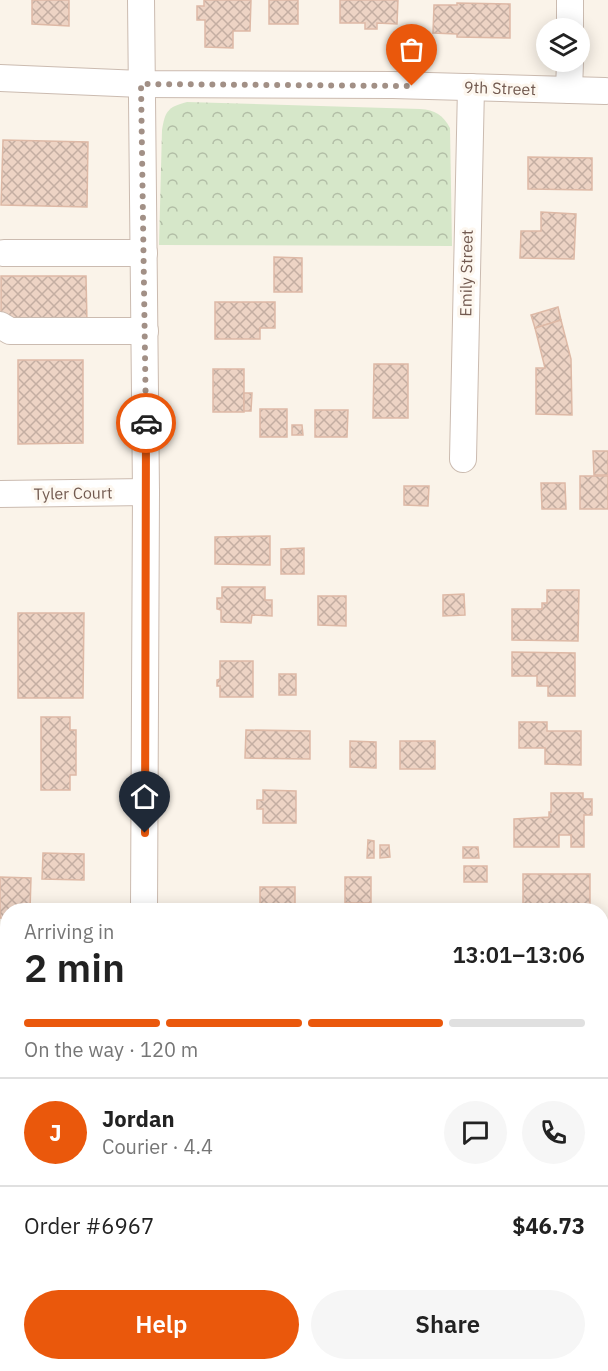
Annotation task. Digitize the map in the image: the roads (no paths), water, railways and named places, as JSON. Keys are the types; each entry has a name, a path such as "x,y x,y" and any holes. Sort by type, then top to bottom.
{"street":[{"path":"141,0 146,492 144,903"},
{"path":"570,0 570,18"},
{"path":"569,90 570,72"},
{"name":"9th Street","path":"0,78 141,84 471,87 607,91"},
{"name":"Emily Street","path":"463,459 471,87"},
{"path":"4,253 144,253"},
{"path":"0,325 10,331 145,331"},
{"name":"Tyler Court","path":"0,494 146,492"}]}
